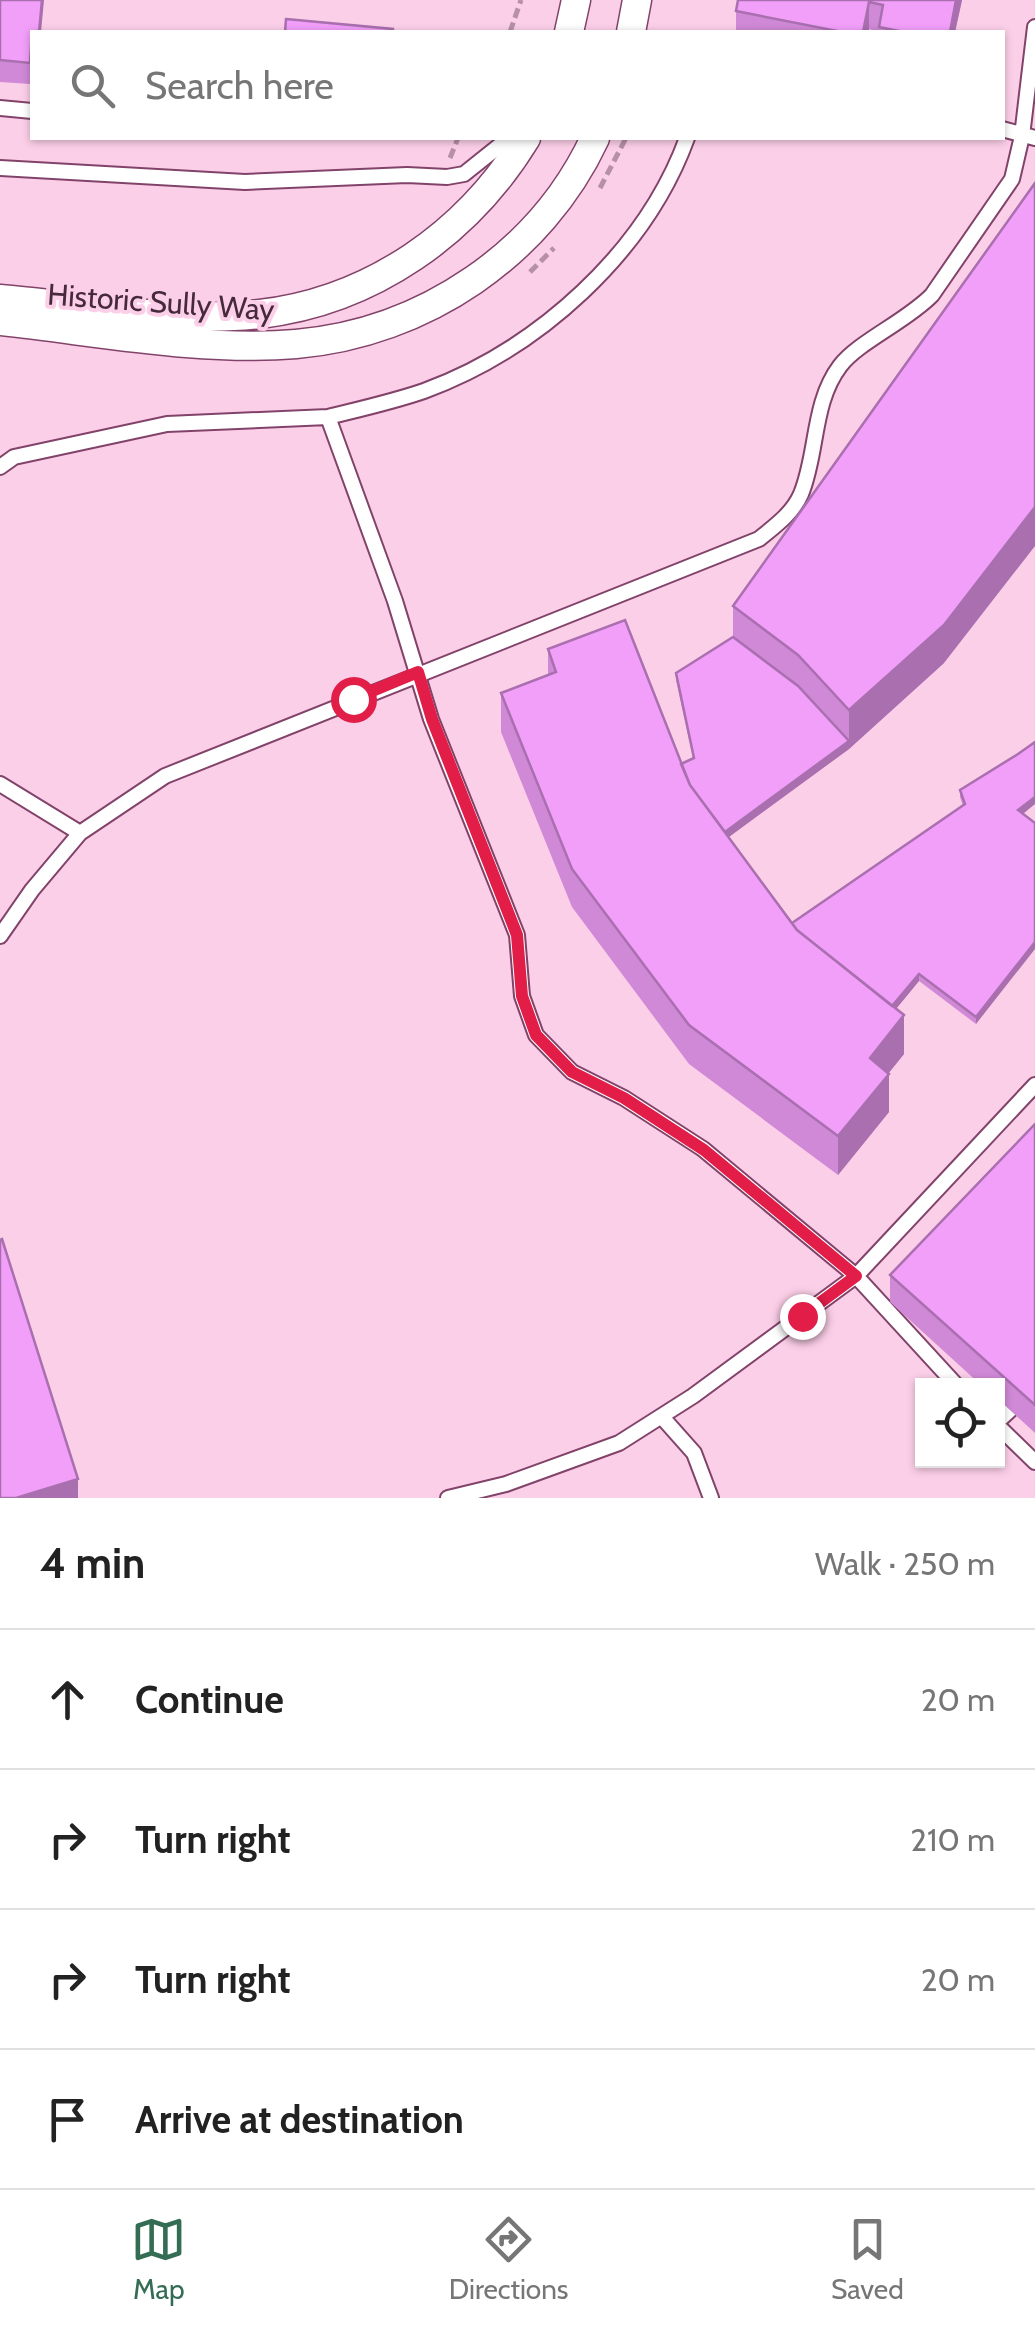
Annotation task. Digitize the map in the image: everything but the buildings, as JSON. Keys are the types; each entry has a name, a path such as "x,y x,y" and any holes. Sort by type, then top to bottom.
{"street":[{"path":"570,30 576,0"},
{"path":"631,30 637,0"},
{"name":"Historic Sully Way","path":"0,299 218,316 258,314 318,303 382,276 440,238 483,195 524,140"},
{"name":"Historic Sully Way","path":"0,321 224,344 296,344 361,332 426,307 488,272 545,216 594,140"}],"lane":[{"path":"0,936 80,833 165,776 759,539 784,520 801,496 821,406 841,364 919,309 1012,179 1029,137 1035,27"},
{"path":"0,108 30,111"},
{"path":"1005,130 1029,137"},
{"path":"0,168 245,182 408,175 447,178 464,174 507,140"},
{"path":"0,467 14,457 167,424 328,417 427,390 484,362 576,299 635,230 658,196 686,140"},
{"path":"328,417 396,601 432,719 517,935 522,996 536,1035 572,1072 624,1098 704,1150 856,1276 950,1378"},
{"path":"0,784 80,833"},
{"path":"448,1498 506,1484 619,1443 662,1417 856,1276 1035,1085"},
{"path":"1005,1415 1010,1410"},
{"path":"662,1417 694,1453 711,1498"},
{"path":"1005,1430 1035,1462"}],"path":[{"path":"511,30 520,0"},
{"path":"450,158 457,140"}],"route":[{"path":"353,699 418,672 432,719 517,935 522,996 536,1035 572,1072 624,1098 704,1150 856,1276 802,1316"}]}
